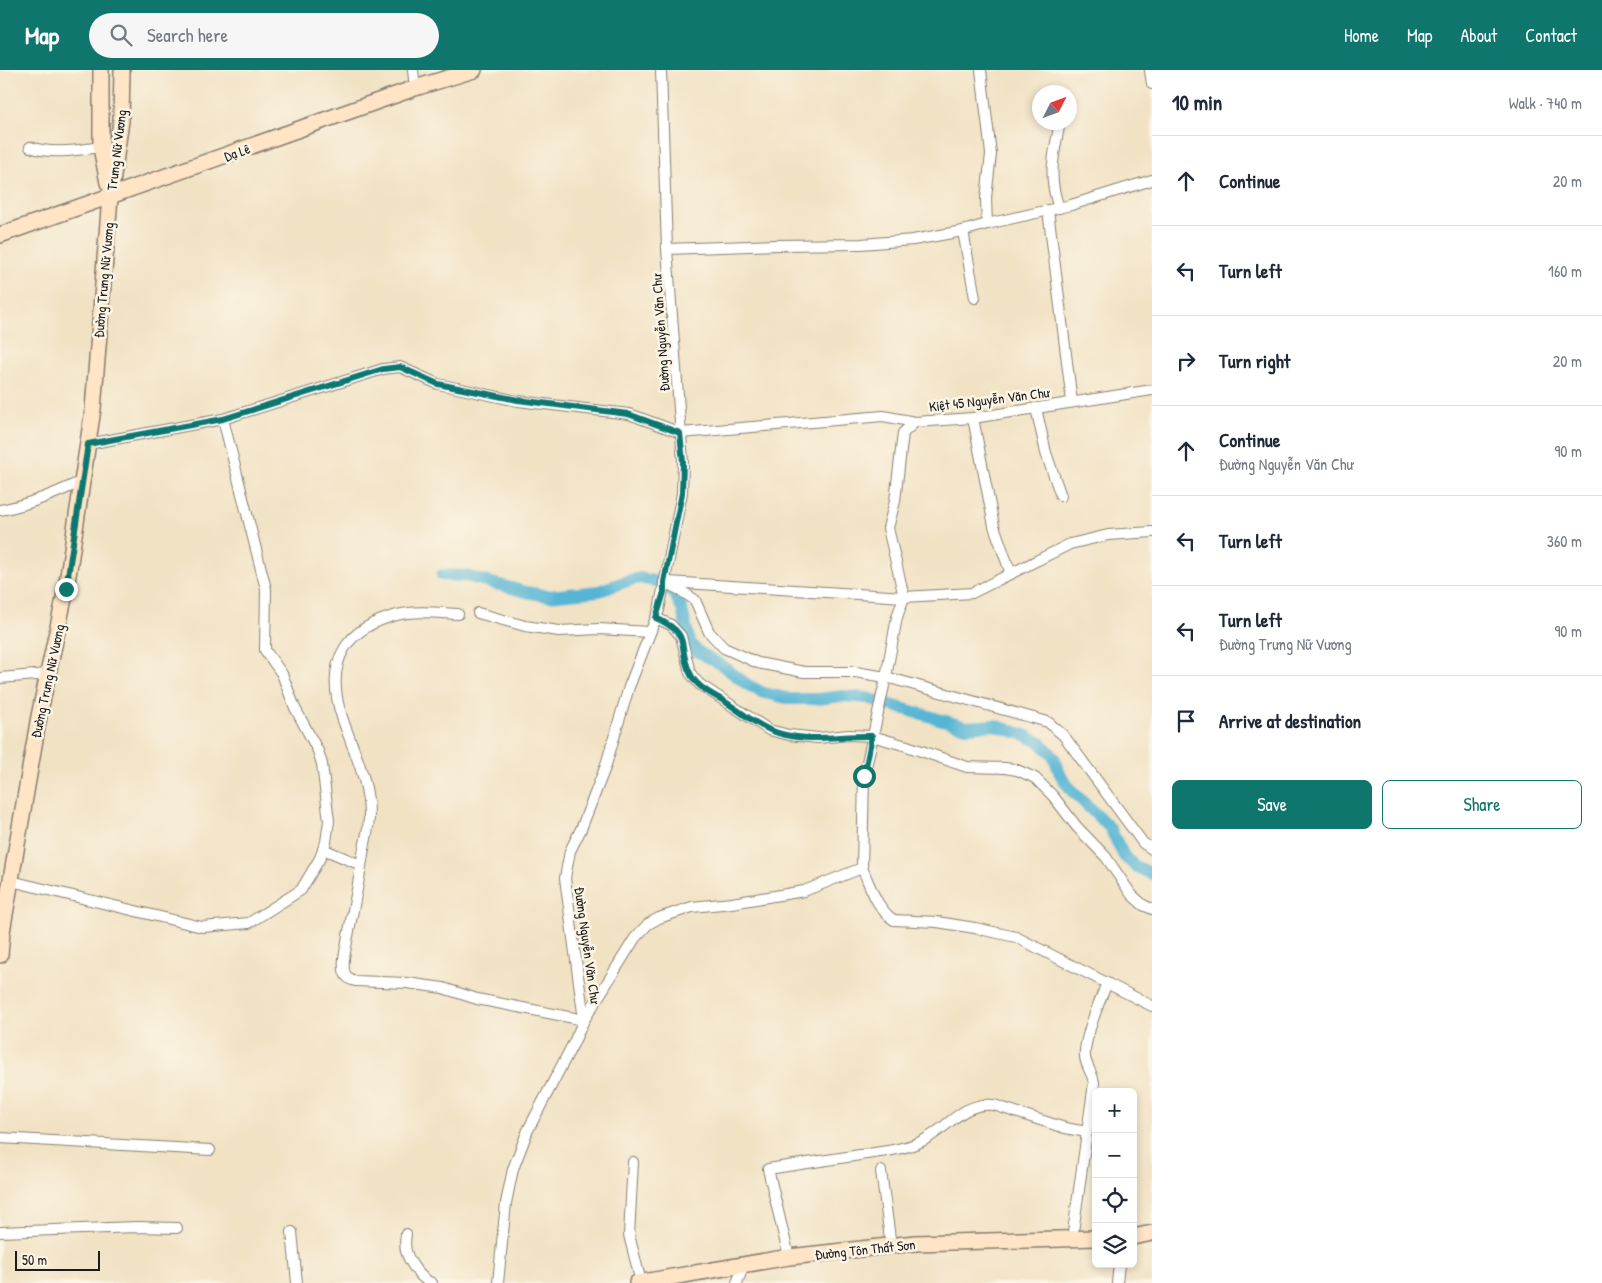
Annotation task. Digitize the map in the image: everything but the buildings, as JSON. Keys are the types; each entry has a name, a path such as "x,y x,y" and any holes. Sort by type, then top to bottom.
{"street":[{"name":"Trưng Nữ Vương","path":"101,70 101,146 110,197"},
{"name":"Trưng Nữ Vương","path":"110,197 121,121 122,70"},
{"path":"413,70 416,88"},
{"name":"Dạ Lê","path":"0,235 416,88 474,70"},
{"name":"Đường Nguyễn Văn Chư","path":"498,1283 506,1203 513,1169 528,1130 584,1020 565,878 570,851 581,829 605,768 629,688 658,614 682,493 683,462 667,249 661,70"},
{"path":"980,70 991,154 986,198 987,224"},
{"path":"1150,70 1152,84"},
{"path":"1059,130 1051,172 1072,402"},
{"path":"30,147 48,151 64,151 101,146"},
{"path":"667,249 876,243 913,240 963,231 1053,209 1110,194 1152,180"},
{"name":"Đường Trưng Nữ Vương","path":"0,952 39,716 66,589 93,410 110,197"},
{"path":"963,231 975,298"},
{"path":"88,444 223,419 383,369 400,367 438,384 518,400 628,414 680,433"},
{"name":"Kiệt 45 Nguyễn Văn Chư","path":"680,433 882,416 915,422 973,418 1152,390"},
{"path":"1036,408 1046,453 1061,496"},
{"path":"973,418 994,526 1011,574"},
{"path":"11,881 202,927 249,923 301,890 320,858 328,851 329,812 322,764 318,752 295,708 282,674 265,650 266,589 223,419"},
{"path":"915,422 903,433 895,501 888,528 904,596 897,617 886,678 864,776 862,868 885,912 894,920 937,922 1016,937 1152,1006"},
{"path":"0,510 34,502 82,481"},
{"path":"664,587 904,596 972,593 1070,544 1108,535 1152,532"},
{"path":"664,587 680,590 695,600 709,632 724,648 758,663 804,672 855,672 886,678 1048,722 1064,736 1143,843 1152,849"},
{"path":"458,614 418,613 397,615 370,625 346,643 341,653 336,672 337,696 344,721 364,774 369,816 357,863 344,958 345,975 348,979 407,983 443,988 477,1000 584,1020 635,938 648,924 659,918 692,907 732,903 804,891 862,868"},
{"path":"478,614 525,626 559,631 599,629 650,632"},
{"path":"658,614 681,636 687,665 694,679 706,691 760,725 779,733 818,738 849,735 872,736 967,767 1005,768 1017,770 1035,778 1053,796 1076,827 1106,857 1136,899 1152,909"},
{"path":"0,678 48,674"},
{"path":"328,851 357,863"},
{"path":"1072,1239 1094,1083 1086,1063 1085,1051 1099,1002 1107,983"},
{"path":"789,1257 768,1169 913,1145 930,1137 970,1107 984,1104 994,1105 1065,1128 1087,1132"},
{"path":"0,1138 210,1150"},
{"path":"633,1162 629,1235 639,1283"},
{"path":"881,1172 891,1246"},
{"path":"0,1232 177,1228"},
{"path":"292,1232 297,1283"},
{"path":"1137,1236 1152,1233"},
{"path":"406,1234 405,1245 409,1260 424,1278 432,1283"},
{"name":"Đường Tôn Thất Sơn","path":"639,1283 789,1257 915,1243 1092,1238"},
{"path":"737,1283 744,1264"},
{"path":"1118,1283 1119,1268"}],"waterway":[{"path":"442,575 466,576 548,596 599,591 640,578 658,582 669,588 675,595 682,609 690,643 697,651 720,664 748,685 764,693 791,699 843,696 867,698 966,727 994,725 1025,735 1041,743 1054,757 1060,774 1070,789 1110,828 1124,856 1135,866 1152,874"}],"route":[{"path":"66,589 88,444 223,419 383,369 400,367 438,384 518,400 628,414 680,433 683,462 682,493 676,531 664,582 664,592 656,618 671,625 681,636 690,673 706,691 769,730 788,735 818,738 849,735 872,736 864,776"}]}
